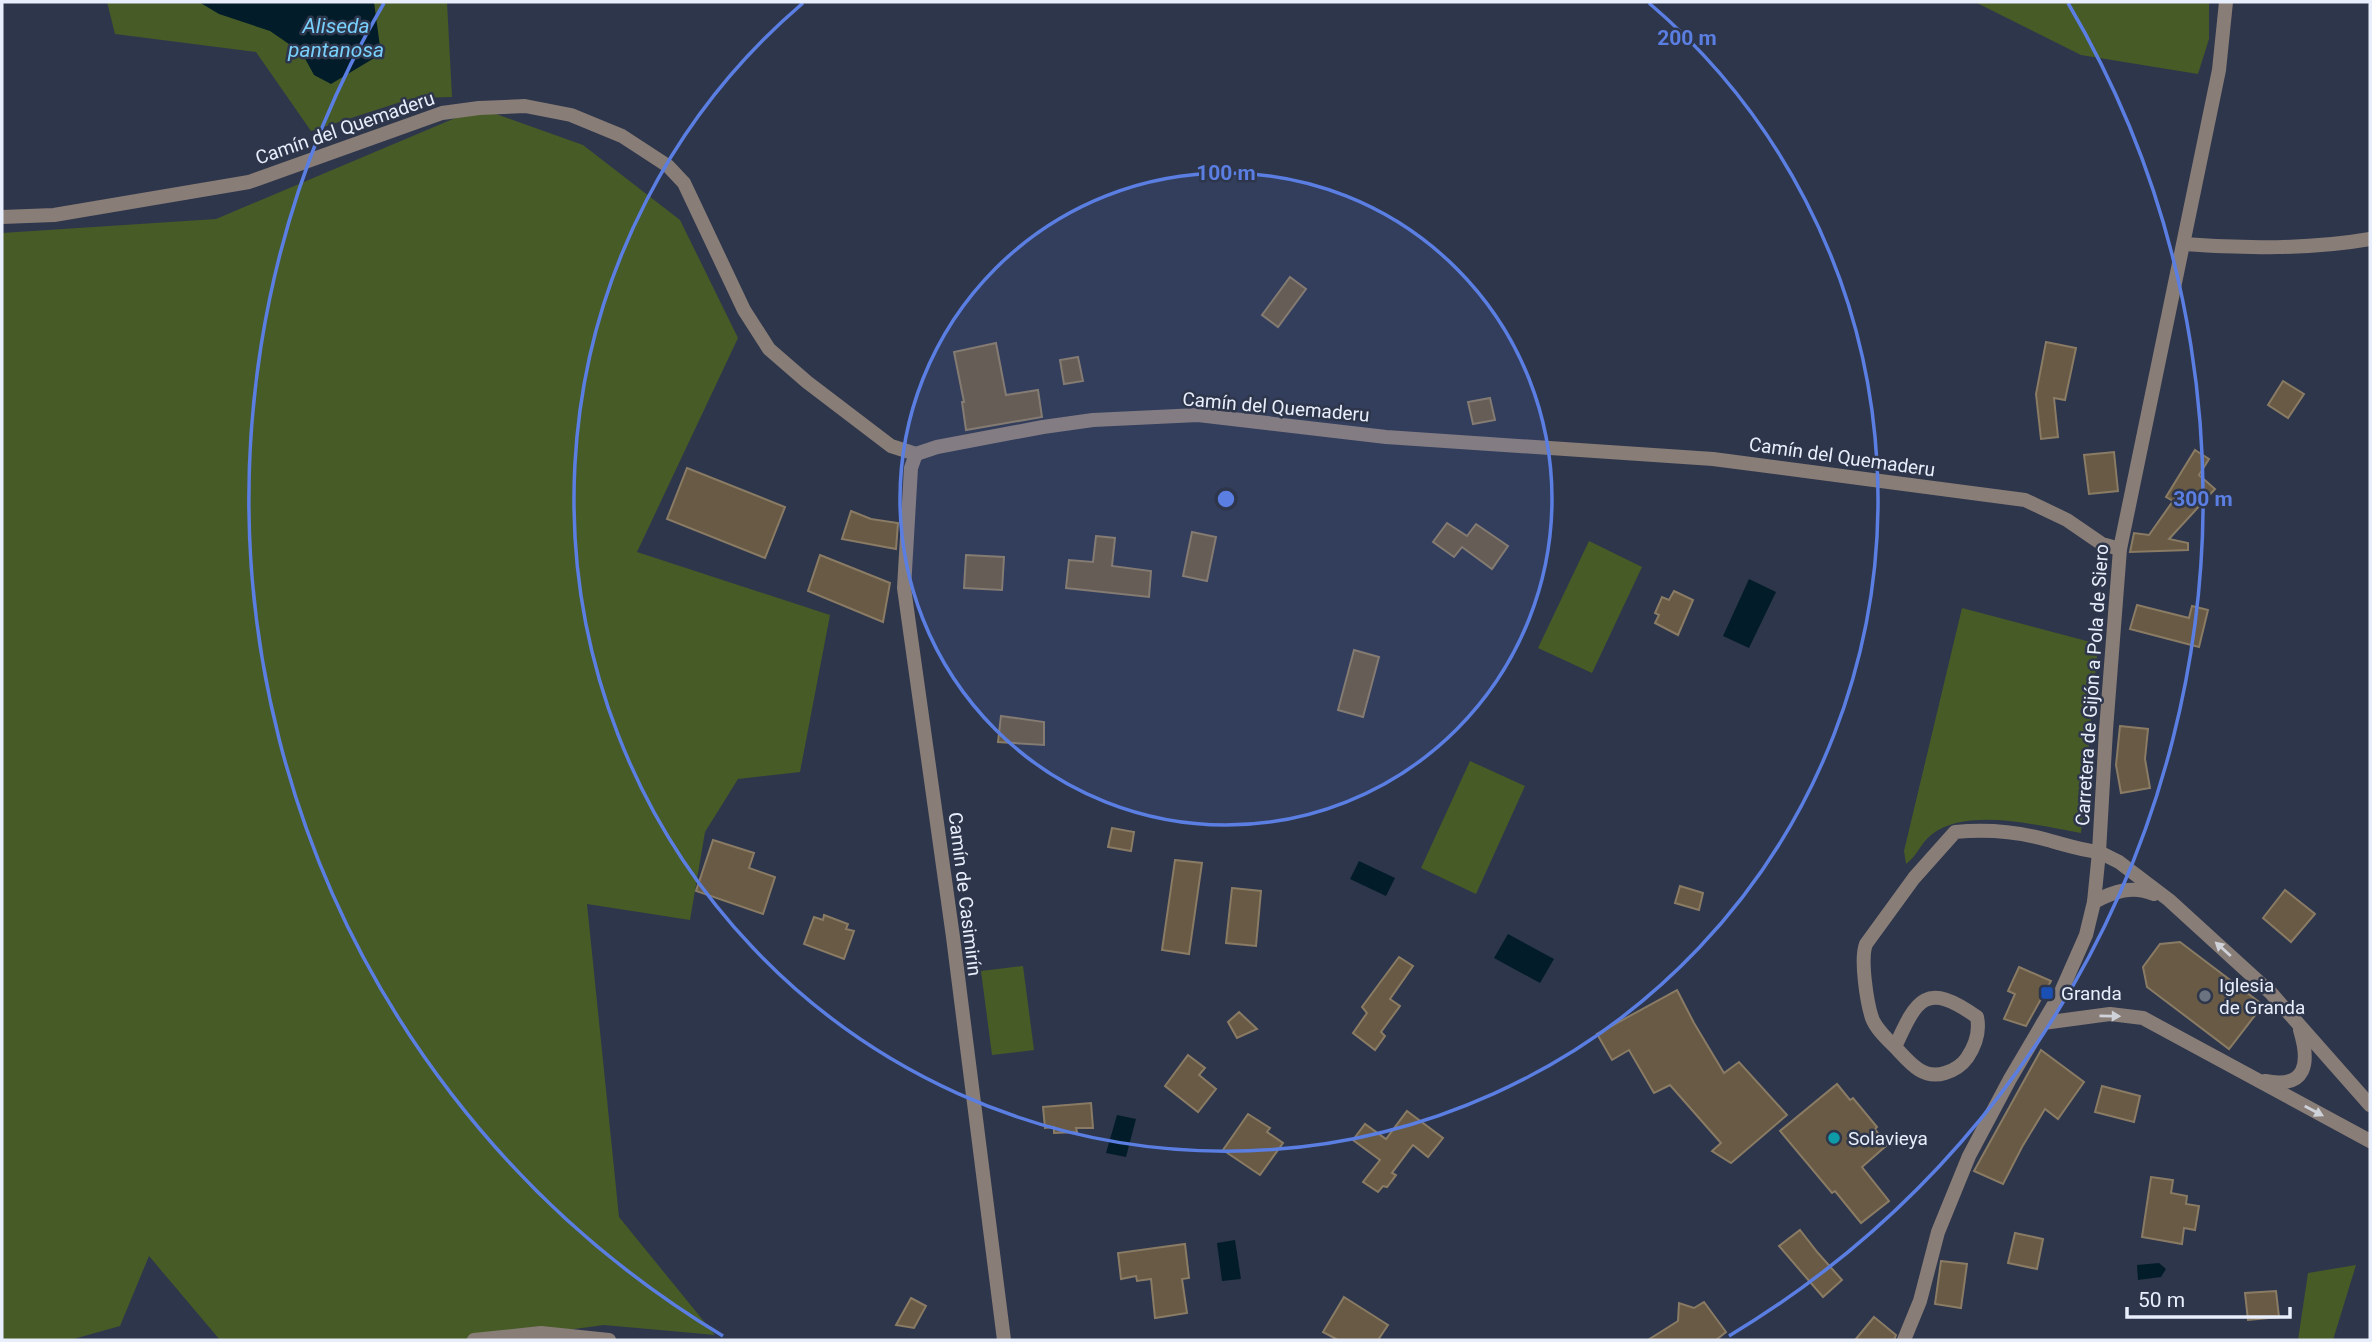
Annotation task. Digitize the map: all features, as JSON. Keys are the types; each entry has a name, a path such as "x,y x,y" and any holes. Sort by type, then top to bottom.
{"street":[{"name":"Carretera de Gijón a Pola de Siero","path":"1904,1340 1920,1301 1938,1232 1969,1156 2060,994 2086,935 2094,902 2120,549 2219,70 2226,2"},
{"name":"Camín del Quemaderu","path":"2,217 54,215 249,182 442,113 525,106 571,115 622,136 668,166 684,183 744,310 769,349 807,382 891,446 916,454 937,447 1055,425 1093,420 1198,415 1398,438 1713,459 2025,500 2067,520 2102,544 2120,549"},
{"path":"2184,244 2337,245 2370,239"},
{"name":"Camín de Casimirín","path":"916,454 911,468 904,588 953,937 1004,1340"},
{"path":"1895,1047 1916,1006 1940,997 1956,1002 1977,1017 1972,1051 1954,1070 1929,1075 1917,1069 1895,1047 1873,1019 1863,952 1914,878 1955,832 1987,829 2042,838 2082,851 2099,852 2119,862 2169,900 2271,993 2370,1105"},
{"path":"2094,902 2111,892 2143,890 2169,900"},
{"path":"2060,994 2065,1007 2074,1018"},
{"path":"2043,1023 2110,1014 2143,1018 2370,1141"},
{"path":"2253,1079 2277,1083 2296,1078 2306,1065 2307,1054 2299,1025"},
{"path":"474,1340 541,1333 609,1340"}],"green space":[{"path":"107,2 447,2 452,97 413,98 311,131 256,52 115,34"},
{"path":"1975,2 2209,2 2209,39 2198,74 2081,55"},
{"path":"479,108 583,145 680,220 738,338 637,552 830,615 800,772 738,779 705,832 690,920 587,904 619,1217 715,1335 604,1325 494,1340 220,1340 149,1256 120,1326 70,1340 2,1340 2,233 216,219"},
{"path":"1589,541 1642,567 1592,673 1538,648"},
{"path":"1962,608 2098,644 2081,833 2004,820 1964,821 1946,826 1931,835 1906,864 1904,851"},
{"path":"1470,761 1525,786 1476,894 1421,868"},
{"path":"1023,966 1034,1050 992,1055 981,971"},
{"path":"2356,1265 2333,1340 2298,1340 2308,1273"}],"water":[{"name":"Aliseda pantanosa","path":"199,2 374,2 381,54 331,84 314,75 302,53 270,31 219,14"},
{"path":"1749,579 1776,592 1749,648 1723,636"},
{"path":"1359,861 1395,878 1386,896 1350,879"},
{"path":"1508,934 1554,959 1540,983 1494,958"},
{"path":"1117,1115 1136,1119 1126,1157 1106,1153"},
{"path":"1235,1240 1241,1279 1222,1281 1217,1243"},
{"path":"2159,1263 2166,1269 2161,1277 2138,1280 2137,1265"}],"building":[{"path":"1290,277 1306,289 1278,327 1262,315"},
{"path":"2046,342 2076,348 2065,400 2054,398 2058,437 2041,439 2036,394"},
{"path":"996,343 1006,395 1038,390 1042,417 966,430 964,402 954,352"},
{"path":"1078,357 1083,381 1064,384 1060,360"},
{"path":"2283,381 2304,394 2288,418 2268,405"},
{"path":"1490,398 1495,420 1473,424 1468,402"},
{"path":"2195,450 2209,459 2199,475 2215,489 2169,539 2188,543 2188,550 2130,552 2134,533 2149,535 2173,501 2166,497"},
{"path":"2114,452 2118,491 2089,494 2084,455"},
{"path":"687,468 785,507 765,558 667,519"},
{"path":"851,511 871,519 898,523 896,549 842,539"},
{"path":"1447,523 1467,536 1476,524 1508,546 1492,569 1462,547 1454,557 1433,542"},
{"path":"1192,532 1216,537 1207,581 1183,576"},
{"path":"1096,536 1115,538 1112,566 1151,571 1149,597 1066,588 1069,560 1093,562"},
{"path":"820,555 890,583 883,622 808,591"},
{"path":"966,555 1004,557 1002,590 964,588"},
{"path":"1674,591 1693,600 1678,635 1655,623 1659,615 1655,613 1662,597 1669,600"},
{"path":"2137,605 2189,618 2192,606 2208,610 2199,647 2130,629"},
{"path":"1354,650 1379,657 1363,717 1338,710"},
{"path":"1001,716 1044,722 1044,745 998,742"},
{"path":"2120,726 2148,729 2145,759 2150,788 2121,793 2116,765"},
{"path":"1112,828 1134,832 1131,851 1108,847"},
{"path":"713,840 754,853 749,868 775,877 763,914 696,891"},
{"path":"1175,860 1202,863 1189,954 1162,950"},
{"path":"1680,886 1703,893 1699,910 1675,903"},
{"path":"1232,888 1261,891 1256,946 1226,943"},
{"path":"2285,890 2315,914 2291,942 2263,918"},
{"path":"824,915 848,924 846,929 854,931 844,959 804,944 814,917 823,920"},
{"name":"Iglesia de Granda","path":"2180,942 2263,1005 2229,1049 2147,987 2143,967 2160,944"},
{"path":"1399,957 1413,966 1390,999 1400,1006 1381,1032 1385,1036 1375,1050 1353,1033 1367,1013 1362,1007"},
{"path":"2019,967 2051,981 2026,1026 2004,1019 2015,994 2008,991"},
{"path":"1677,990 1724,1073 1739,1062 1787,1115 1731,1163 1712,1151 1721,1143 1670,1085 1654,1093 1629,1050 1612,1060 1597,1034"},
{"path":"1239,1012 1257,1029 1237,1038 1228,1022"},
{"path":"2041,1050 2084,1082 2058,1119 2045,1109 2003,1184 1974,1171"},
{"path":"1188,1055 1205,1068 1199,1075 1216,1089 1198,1112 1165,1086"},
{"name":"Solavieya","path":"1837,1084 1850,1100 1853,1098 1877,1127 1875,1129 1887,1145 1862,1167 1889,1201 1861,1223 1780,1131"},
{"path":"2102,1086 2140,1096 2134,1122 2095,1112"},
{"path":"1091,1103 1093,1128 1076,1128 1077,1132 1054,1133 1054,1127 1045,1128 1043,1107"},
{"path":"1407,1111 1443,1138 1428,1157 1413,1145 1392,1173 1396,1175 1387,1187 1383,1186 1378,1192 1363,1182 1380,1160 1353,1140 1365,1124 1386,1139"},
{"path":"1248,1114 1270,1128 1267,1132 1283,1143 1260,1175 1223,1150"},
{"path":"2151,1177 2173,1180 2171,1193 2187,1196 2186,1204 2199,1206 2195,1230 2184,1228 2182,1244 2142,1237"},
{"path":"1800,1230 1842,1280 1823,1297 1779,1246"},
{"path":"2015,1233 2043,1239 2037,1269 2008,1263"},
{"path":"1185,1244 1189,1278 1182,1279 1187,1313 1155,1318 1151,1279 1137,1281 1136,1276 1121,1279 1118,1253"},
{"path":"1941,1261 1967,1264 1961,1308 1935,1304"},
{"path":"2276,1291 2279,1317 2248,1320 2245,1293"},
{"path":"1344,1297 1388,1325 1378,1340 1338,1340 1323,1332"},
{"path":"911,1298 926,1306 914,1328 896,1325"},
{"path":"1704,1302 1726,1332 1716,1340 1648,1340 1678,1321 1679,1303 1694,1308"},
{"path":"1874,1317 1896,1335 1894,1340 1855,1340"}],"place":[{"name":"Granda","path":"2047,993"},
{"name":"Iglesia de Granda","path":"2205,996"},
{"name":"Solavieya","path":"1834,1138"}]}
